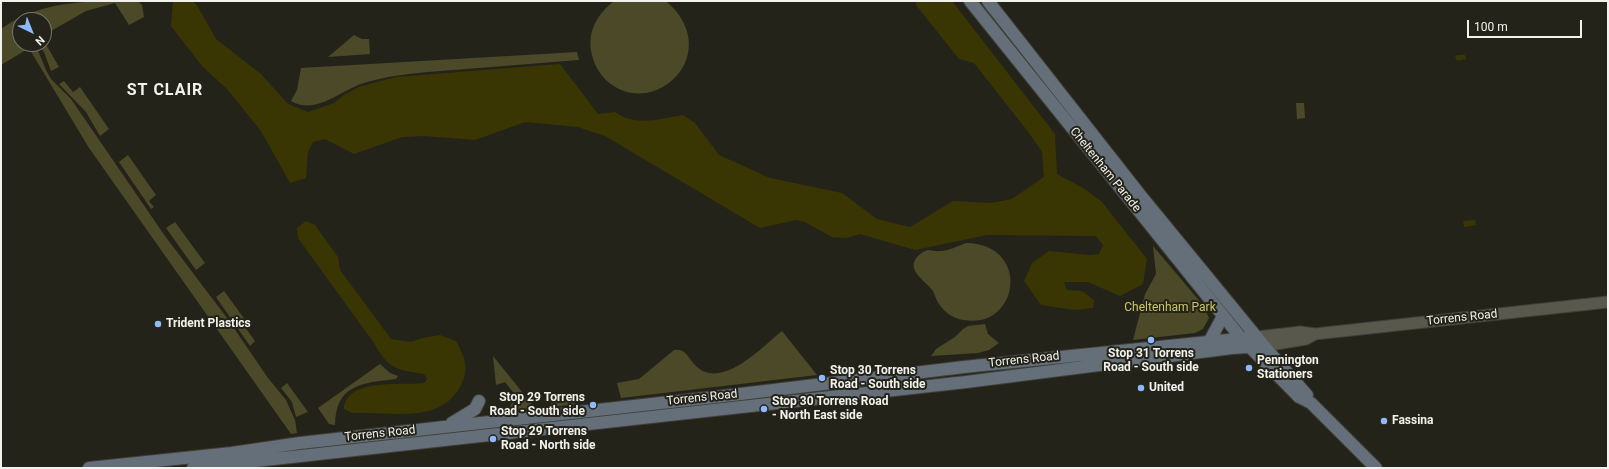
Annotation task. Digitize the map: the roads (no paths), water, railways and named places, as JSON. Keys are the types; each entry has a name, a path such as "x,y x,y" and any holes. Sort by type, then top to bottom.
{"main road":[{"name":"Cheltenham Parade","path":"970,1 1245,343 1299,397 1311,403"},
{"name":"Cheltenham Parade","path":"988,1 1141,196 1260,341 1305,392 1311,403"},
{"path":"1209,342 1223,316"},
{"name":"Torrens Road","path":"193,468 1040,372 1260,341"},
{"name":"Torrens Road","path":"89,468 158,465 300,443 1034,359 1209,342 1245,343"},
{"path":"1034,359 1032,367 1034,370 1040,372"},
{"path":"446,426 475,409 479,401"},
{"path":"1311,403 1376,468"}],"street":[{"name":"Torrens Road","path":"1260,341 1300,332 1315,334 1608,302"}],"place":[{"name":"Trident Plastics","path":"158,324"},
{"name":"Stop 31 Torrens Road - South side","path":"1151,340"},
{"name":"Pennington Stationers","path":"1249,368"},
{"name":"Stop 30 Torrens Road - South side","path":"822,378"},
{"name":"United","path":"1141,388"},
{"name":"Stop 29 Torrens Road - South side","path":"593,405"},
{"name":"Stop 30 Torrens Road - North East side","path":"764,409"},
{"name":"Fassina","path":"1384,421"},
{"name":"Stop 29 Torrens Road - North side","path":"493,439"}],"district":[{"name":"ST CLAIR","path":"165,91"}],"park label":[{"name":"Cheltenham Park","path":"1170,308"}]}
